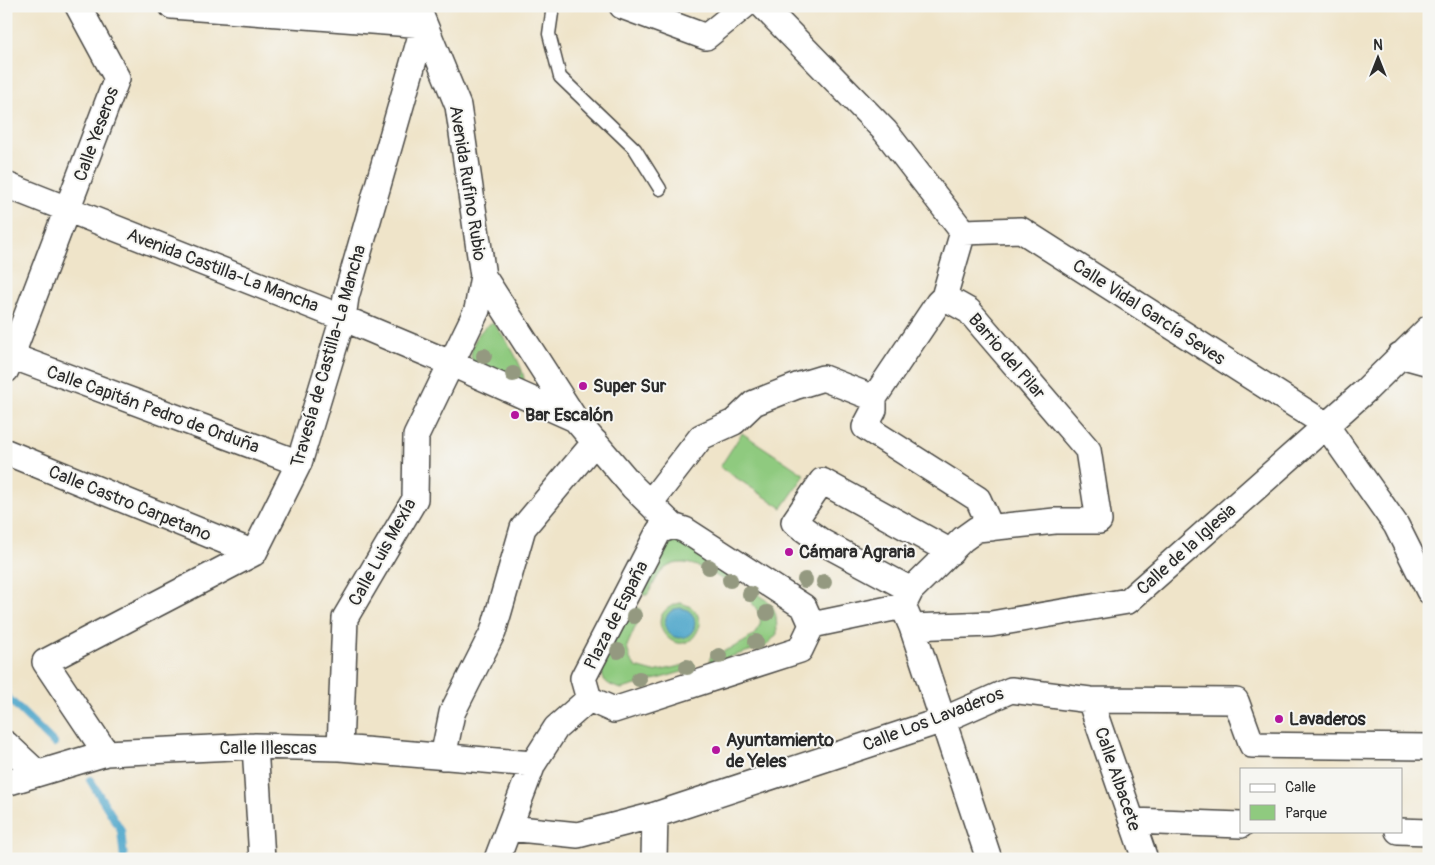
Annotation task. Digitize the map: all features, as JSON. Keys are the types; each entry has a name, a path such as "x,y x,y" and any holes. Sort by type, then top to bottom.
{"street":[{"name":"Calle Yeseros","path":"8,360 68,210 117,78 78,6"},
{"path":"172,6 421,15"},
{"path":"622,6 706,37 744,6"},
{"path":"763,6 885,131 963,232 944,297 938,303 874,398 874,410 865,426 978,499 991,528"},
{"name":"Avenida Rufino Rubio","path":"421,15 458,106 484,276 476,310 450,363"},
{"name":"Travesía de Castilla-La Mancha","path":"254,553 299,463 343,318 346,297 421,15"},
{"name":"Avenida Castilla-La Mancha","path":"6,185 343,318 575,419"},
{"name":"Calle Vidal García Seves","path":"963,232 1021,230 1325,424"},
{"name":"Avenida Rufino Rubio","path":"484,276 575,419 633,487 673,526"},
{"name":"Barrio del Pilar","path":"908,608 951,552 977,529 1055,521 1099,522 1088,450 969,311 944,297"},
{"name":"Calle de la Iglesia","path":"908,608 991,624 1128,601 1364,390 1429,328"},
{"path":"1400,355 1429,363"},
{"name":"Calle Capitán Pedro de Orduña","path":"8,360 299,463"},
{"name":"Calle Luis Mexía","path":"340,748 345,618 415,499 416,436 450,363"},
{"path":"650,503 701,437 734,422 754,403 823,378 874,398"},
{"path":"1325,424 1396,525 1429,591"},
{"path":"443,757 452,714 493,632 523,528 595,442"},
{"name":"Calle Castro Carpetano","path":"6,452 254,553"},
{"path":"951,552 822,481 794,522 908,608 942,720 989,859"},
{"path":"497,859 533,764 556,728 589,699 614,710 800,650 812,625 804,607 685,530 673,526"},
{"name":"Plaza de España","path":"589,699 583,678 659,531 673,526"},
{"path":"101,755 46,662 254,553"},
{"path":"812,625 908,608"},
{"name":"Calle Los Lavaderos","path":"509,828 578,835 655,815 942,720 1011,690 1090,700 1236,701 1252,745 1429,747"},
{"name":"Calle Albacete","path":"1090,700 1145,859"},
{"path":"6,744 43,771"},
{"path":"255,746 262,859"},
{"name":"Calle Illescas","path":"6,783 101,755 255,746 340,748 533,764"},
{"path":"654,859 655,815"},
{"path":"1132,821 1240,825"},
{"path":"1402,831 1429,832"}],"lane":[{"path":"553,6 549,34 560,77 635,149 660,189"}],"green space":[{"path":"493,323 516,357 523,372 524,379 521,382 473,363 471,352 479,334 488,325"},
{"path":"742,433 805,475 782,508 720,467"},
{"path":"673,539 679,540 735,578 737,582 735,585 731,585 697,566 679,563 670,565 662,571 647,595 642,595 641,593 668,541"},
{"path":"748,589 757,592 773,608 776,617 777,634 766,646 713,662 709,661 711,656 734,647 754,635 759,627 760,618 756,608 745,596"},
{"path":"680,603 694,610 700,625 693,638 683,643 674,642 666,636 661,628 661,618 666,609"},
{"path":"636,607 640,609 641,614 627,646 630,659 636,667 654,672 693,663 696,668 622,689 612,686 604,680 602,673 605,660 624,623"}],"water":[{"path":"680,608 691,612 695,623 691,634 680,638 669,634 665,623 669,612"}],"waterway":[{"path":"6,696 54,743"},
{"path":"90,780 121,830 124,859"}],"place":[{"name":"Super Sur","path":"583,386"},
{"name":"Bar Escalón","path":"515,415"},
{"name":"Cámara Agraria","path":"789,552"},
{"name":"Lavaderos","path":"1279,719"},
{"name":"Ayuntamiento de Yeles","path":"716,750"}]}
